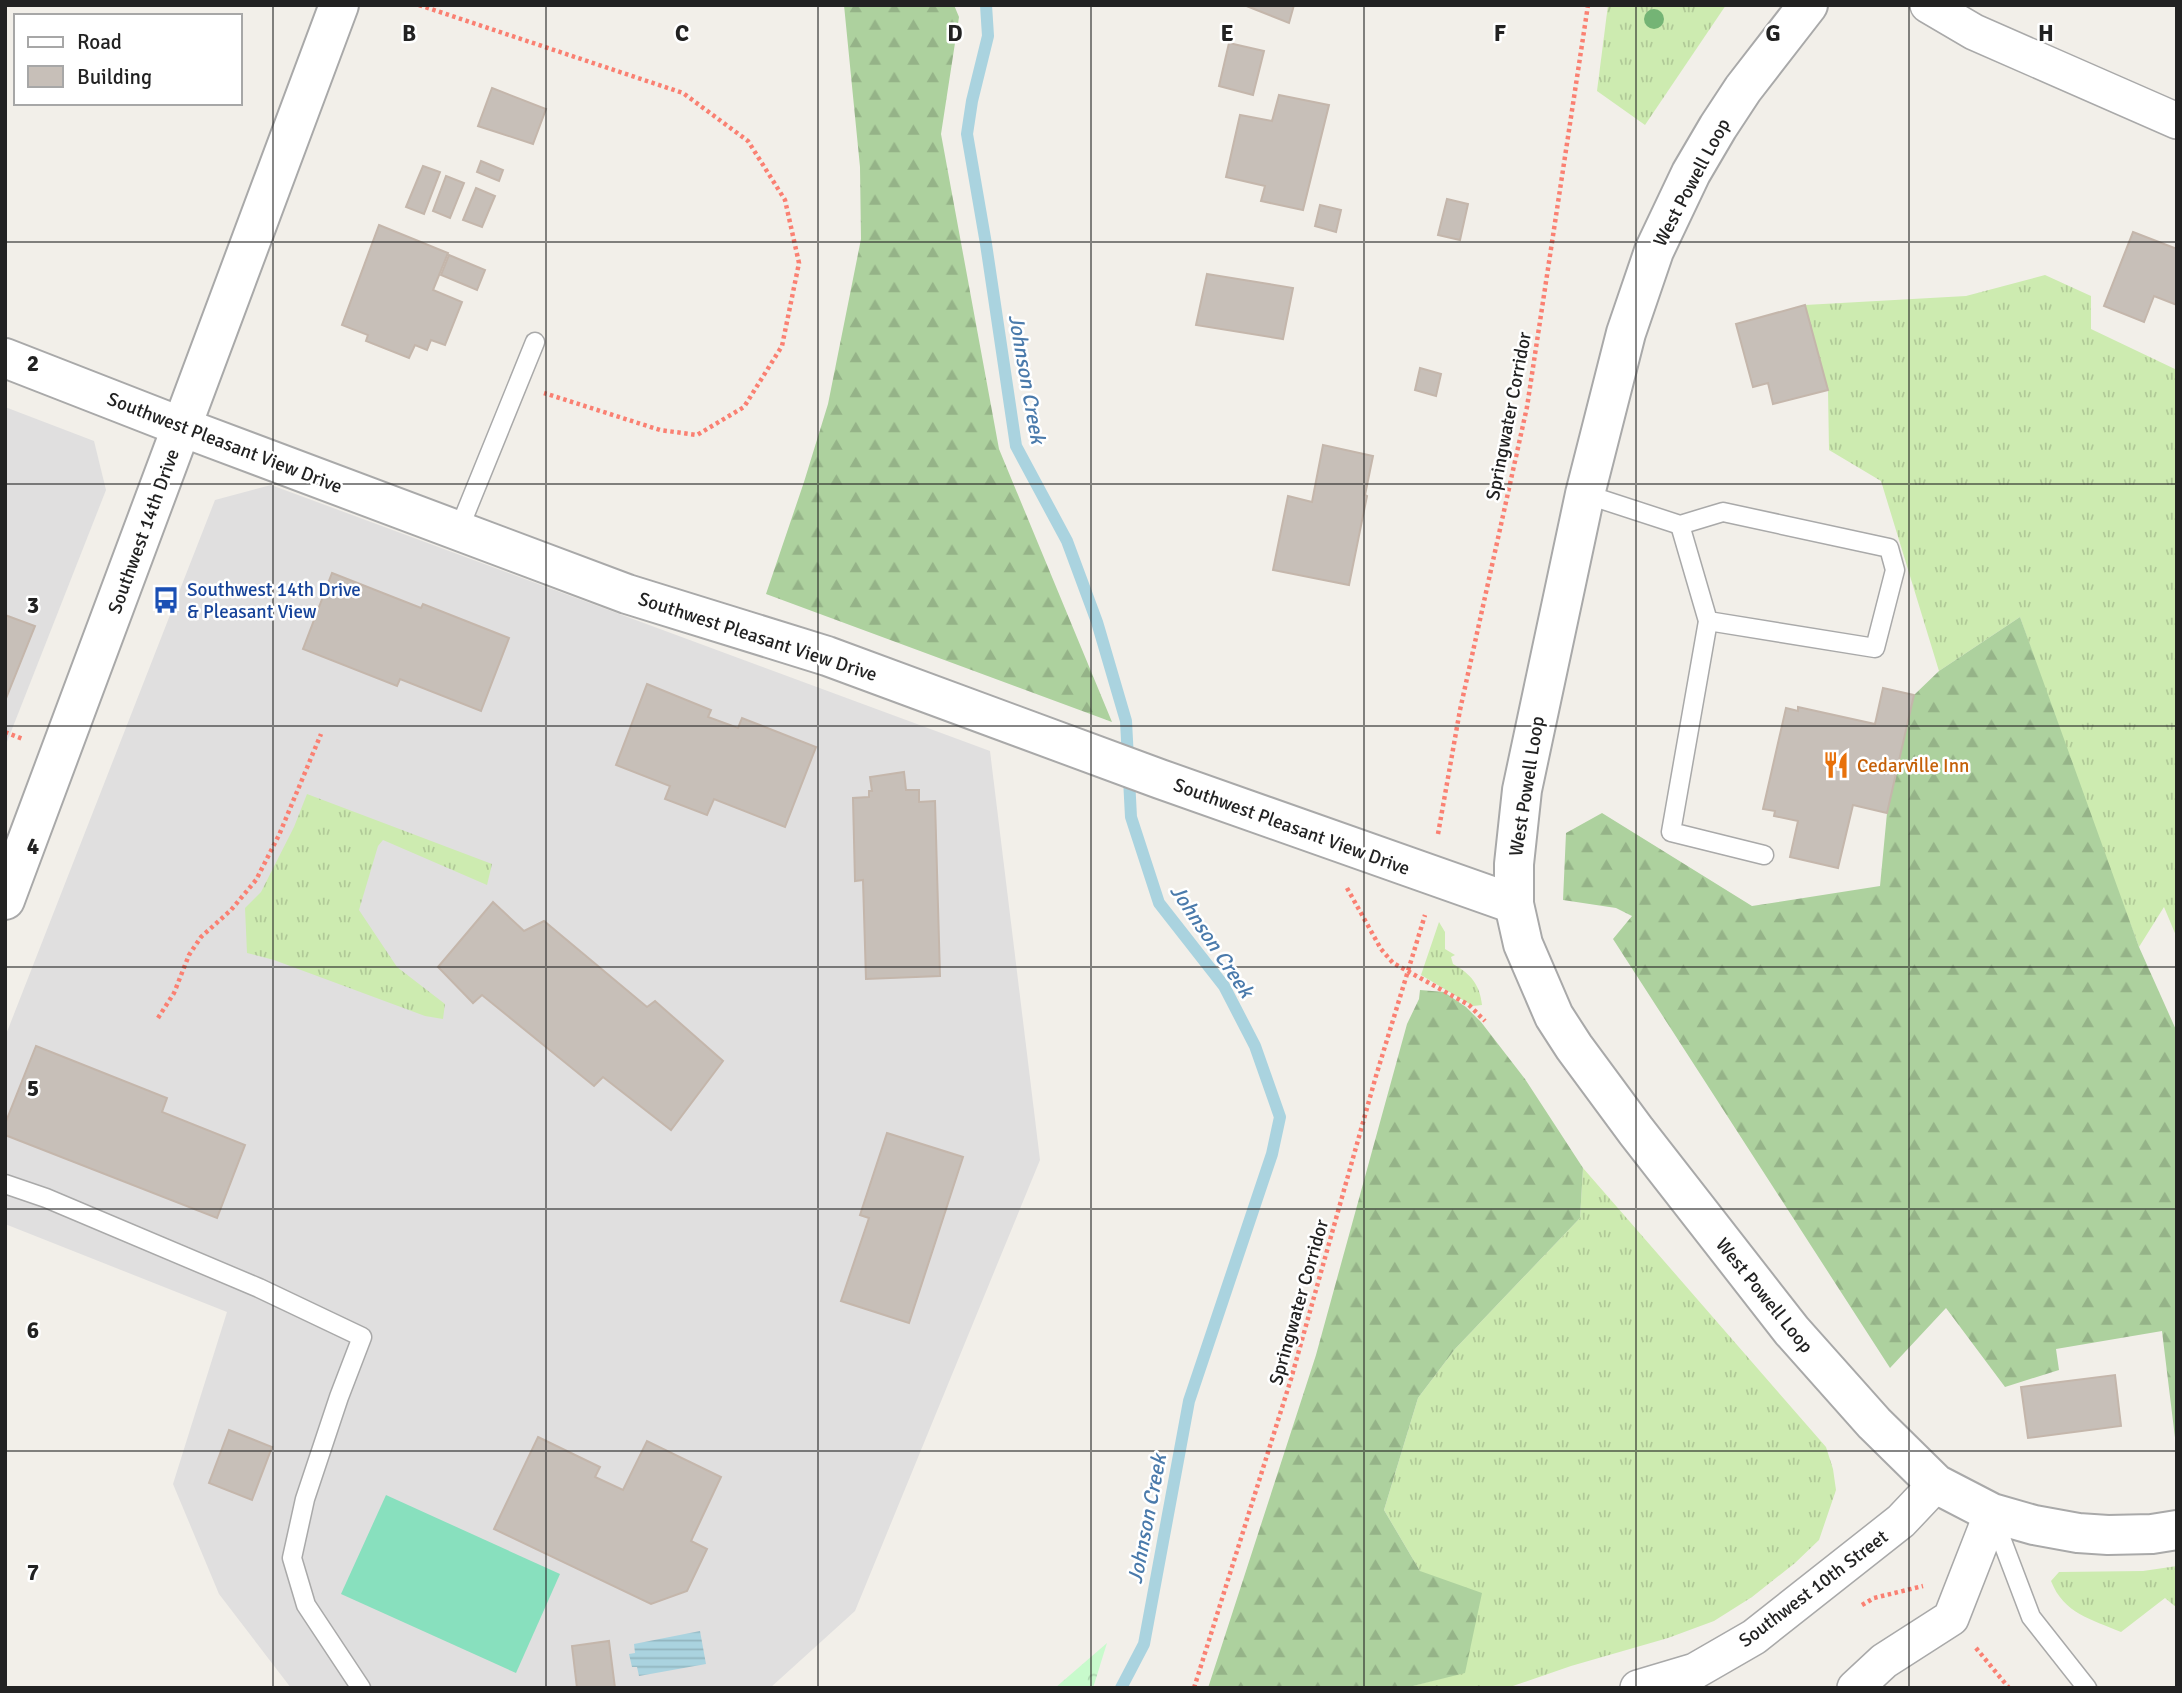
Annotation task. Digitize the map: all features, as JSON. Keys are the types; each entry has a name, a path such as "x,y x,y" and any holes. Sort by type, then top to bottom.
{"street":[{"name":"Southwest 14th Drive","path":"5,900 339,5"},
{"name":"West Powell Loop","path":"1808,5 1782,36 1718,127 1672,211 1650,261 1626,333 1585,494 1520,801 1514,864 1514,904 1523,944 1542,990 1574,1047 1792,1331 1874,1423 1937,1484 1992,1513 2034,1525 2108,1535 2152,1534 2177,1530"},
{"path":"1928,5 1974,32 2177,121"},
{"name":"Southwest Pleasant View Drive","path":"5,358 627,594 827,656 1160,779 1514,904"},
{"name":"Southwest 10th Street","path":"1638,1688 1695,1671 1754,1637 1901,1521 1937,1484"},
{"path":"1856,1688 1884,1661 1951,1618 1992,1513"}],"lane":[{"path":"459,529 535,342"},
{"path":"1585,494 1680,525 1723,512 1889,548 1895,570 1875,648 1708,621"},
{"path":"1680,525 1708,621 1671,832 1764,855"},
{"path":"5,1184 46,1198 259,1288 362,1337 305,1499 292,1558 306,1605 361,1688"},
{"path":"1992,1513 2031,1617 2087,1688"}],"path":[{"path":"419,5 683,93 748,141 785,200 799,263 797,275 782,346 744,407 697,435 660,430 518,385"},
{"name":"Springwater Corridor","path":"1438,828 1460,710 1527,407 1588,5"},
{"path":"158,1018 174,993 201,937 231,910 256,880 279,835 321,734"},
{"path":"1322,837 1381,949 1392,963 1469,1004 1485,1021"},
{"name":"Springwater Corridor","path":"1194,1688 1291,1379 1368,1102 1424,923"},
{"path":"1855,1609 1874,1598 1931,1584"}],"shaded area":[{"path":"5,407 94,441 106,490 5,747"},
{"path":"271,485 990,751 1040,1160 855,1611 770,1688 291,1688 219,1594 173,1484 227,1312 5,1224 5,1037 215,500"}],"green space":[{"path":"844,5 954,5 959,17 941,134 999,449 1112,722 766,594 828,404 861,239 860,167"},
{"path":"1608,5 1726,5 1645,125 1597,91"},
{"path":"2045,275 2091,296 2091,329 2177,370 2177,938 2164,907 2139,947 2077,782 2020,617 1939,671 1881,481 1829,450 1828,390 1805,305 1966,296"},
{"path":"2020,617 2139,947 2177,1032 2177,1454 2162,1331 2056,1349 2059,1370 2005,1387 1946,1308 1890,1368 1613,939 1632,916 1616,908 1563,900 1566,833 1602,813 1752,906 1880,886 1887,813 1914,695 1939,671"},
{"path":"307,794 492,864 487,885 383,840 378,846 359,910 397,967 445,1004 443,1019 425,1016 274,960 247,953 245,908 261,892 294,827"},
{"path":"1439,922 1445,932 1445,949 1455,955 1451,957 1453,964 1474,981 1482,1005 1473,1006 1421,975"},
{"path":"1420,990 1444,992 1466,1007 1481,1022 1525,1079 1583,1168 1580,1218 1455,1349 1418,1398 1384,1510 1420,1571 1482,1593 1465,1673 1405,1688 1208,1688 1316,1355 1407,1024 1419,999"},
{"path":"1583,1168 1826,1447 1836,1490 1819,1540 1752,1597 1714,1621 1668,1638 1507,1688 1405,1688 1465,1672 1420,1571 1384,1510 1418,1398 1455,1349 1580,1218"},
{"path":"386,1495 560,1574 516,1673 341,1594"},
{"path":"2177,1566 2177,1608 2165,1598 2121,1632 2089,1619 2071,1608 2063,1601 2051,1581 2059,1572 2143,1571"},
{"path":"1107,1643 1093,1688 1055,1688"}],"water":[{"path":"700,1631 706,1664 639,1676 637,1667 632,1667 629,1654 635,1653 634,1644"}],"building":[{"path":"1244,5 1294,5 1289,23"},
{"path":"1229,43 1264,51 1253,95 1219,86"},
{"path":"492,88 546,109 533,144 478,126"},
{"path":"1279,95 1329,105 1303,210 1261,201 1265,186 1226,177 1240,115 1272,121"},
{"path":"481,161 503,170 499,181 477,172"},
{"path":"423,166 440,172 424,214 406,207"},
{"path":"446,176 464,183 450,218 433,211"},
{"path":"476,188 495,196 482,227 463,220"},
{"path":"1447,199 1468,204 1460,240 1438,235"},
{"path":"1320,205 1341,210 1336,232 1315,226"},
{"path":"379,225 448,253 433,290 462,302 445,345 431,340 427,350 415,345 409,358 366,341 368,335 342,325"},
{"path":"2133,232 2177,249 2177,305 2154,296 2144,322 2104,306"},
{"path":"449,255 485,270 477,290 441,275"},
{"path":"1207,274 1293,288 1283,339 1196,325"},
{"path":"1805,305 1828,390 1773,404 1768,383 1753,387 1736,324"},
{"path":"1420,368 1441,374 1436,396 1415,390"},
{"path":"1323,445 1373,456 1349,585 1273,570 1288,496 1312,502"},
{"path":"332,573 421,608 423,604 509,638 481,711 400,679 397,686 303,649"},
{"path":"5,615 35,626 5,701"},
{"path":"647,684 711,710 708,717 738,728 742,718 816,747 785,827 714,799 707,815 665,799 670,786 616,765"},
{"name":"Cedarville Inn","path":"1883,688 1914,695 1887,813 1853,805 1838,868 1790,857 1798,821 1774,816 1775,811 1763,809 1786,708 1798,711 1798,707 1875,724"},
{"path":"904,772 906,790 919,790 919,802 935,801 940,976 866,979 863,880 855,881 853,798 869,797 869,791 872,791 870,777"},
{"path":"493,902 524,931 544,921 647,1007 655,1001 723,1061 671,1130 603,1077 594,1086 482,995 473,1003 438,967"},
{"path":"36,1046 167,1098 162,1112 245,1145 217,1218 5,1135 5,1124"},
{"path":"887,1133 963,1157 909,1323 841,1301 869,1218 860,1215"},
{"path":"2115,1375 2121,1426 2028,1438 2021,1387"},
{"path":"229,1430 272,1447 252,1500 209,1483"},
{"path":"538,1437 600,1467 595,1477 623,1490 647,1441 721,1477 691,1541 707,1549 687,1591 651,1604 494,1529"},
{"path":"609,1641 615,1688 577,1688 572,1646"}],"waterway":[{"name":"Johnson Creek","path":"986,5 988,36 967,134 1016,446 1067,541 1097,622 1126,721 1131,817 1159,903 1224,986 1255,1046 1280,1117 1272,1154 1189,1401 1144,1644 1121,1688"}],"place":[{"name":"Southwest 14th Drive & Pleasant View","path":"166,600"},
{"name":"Cedarville Inn","path":"1836,765"}]}
